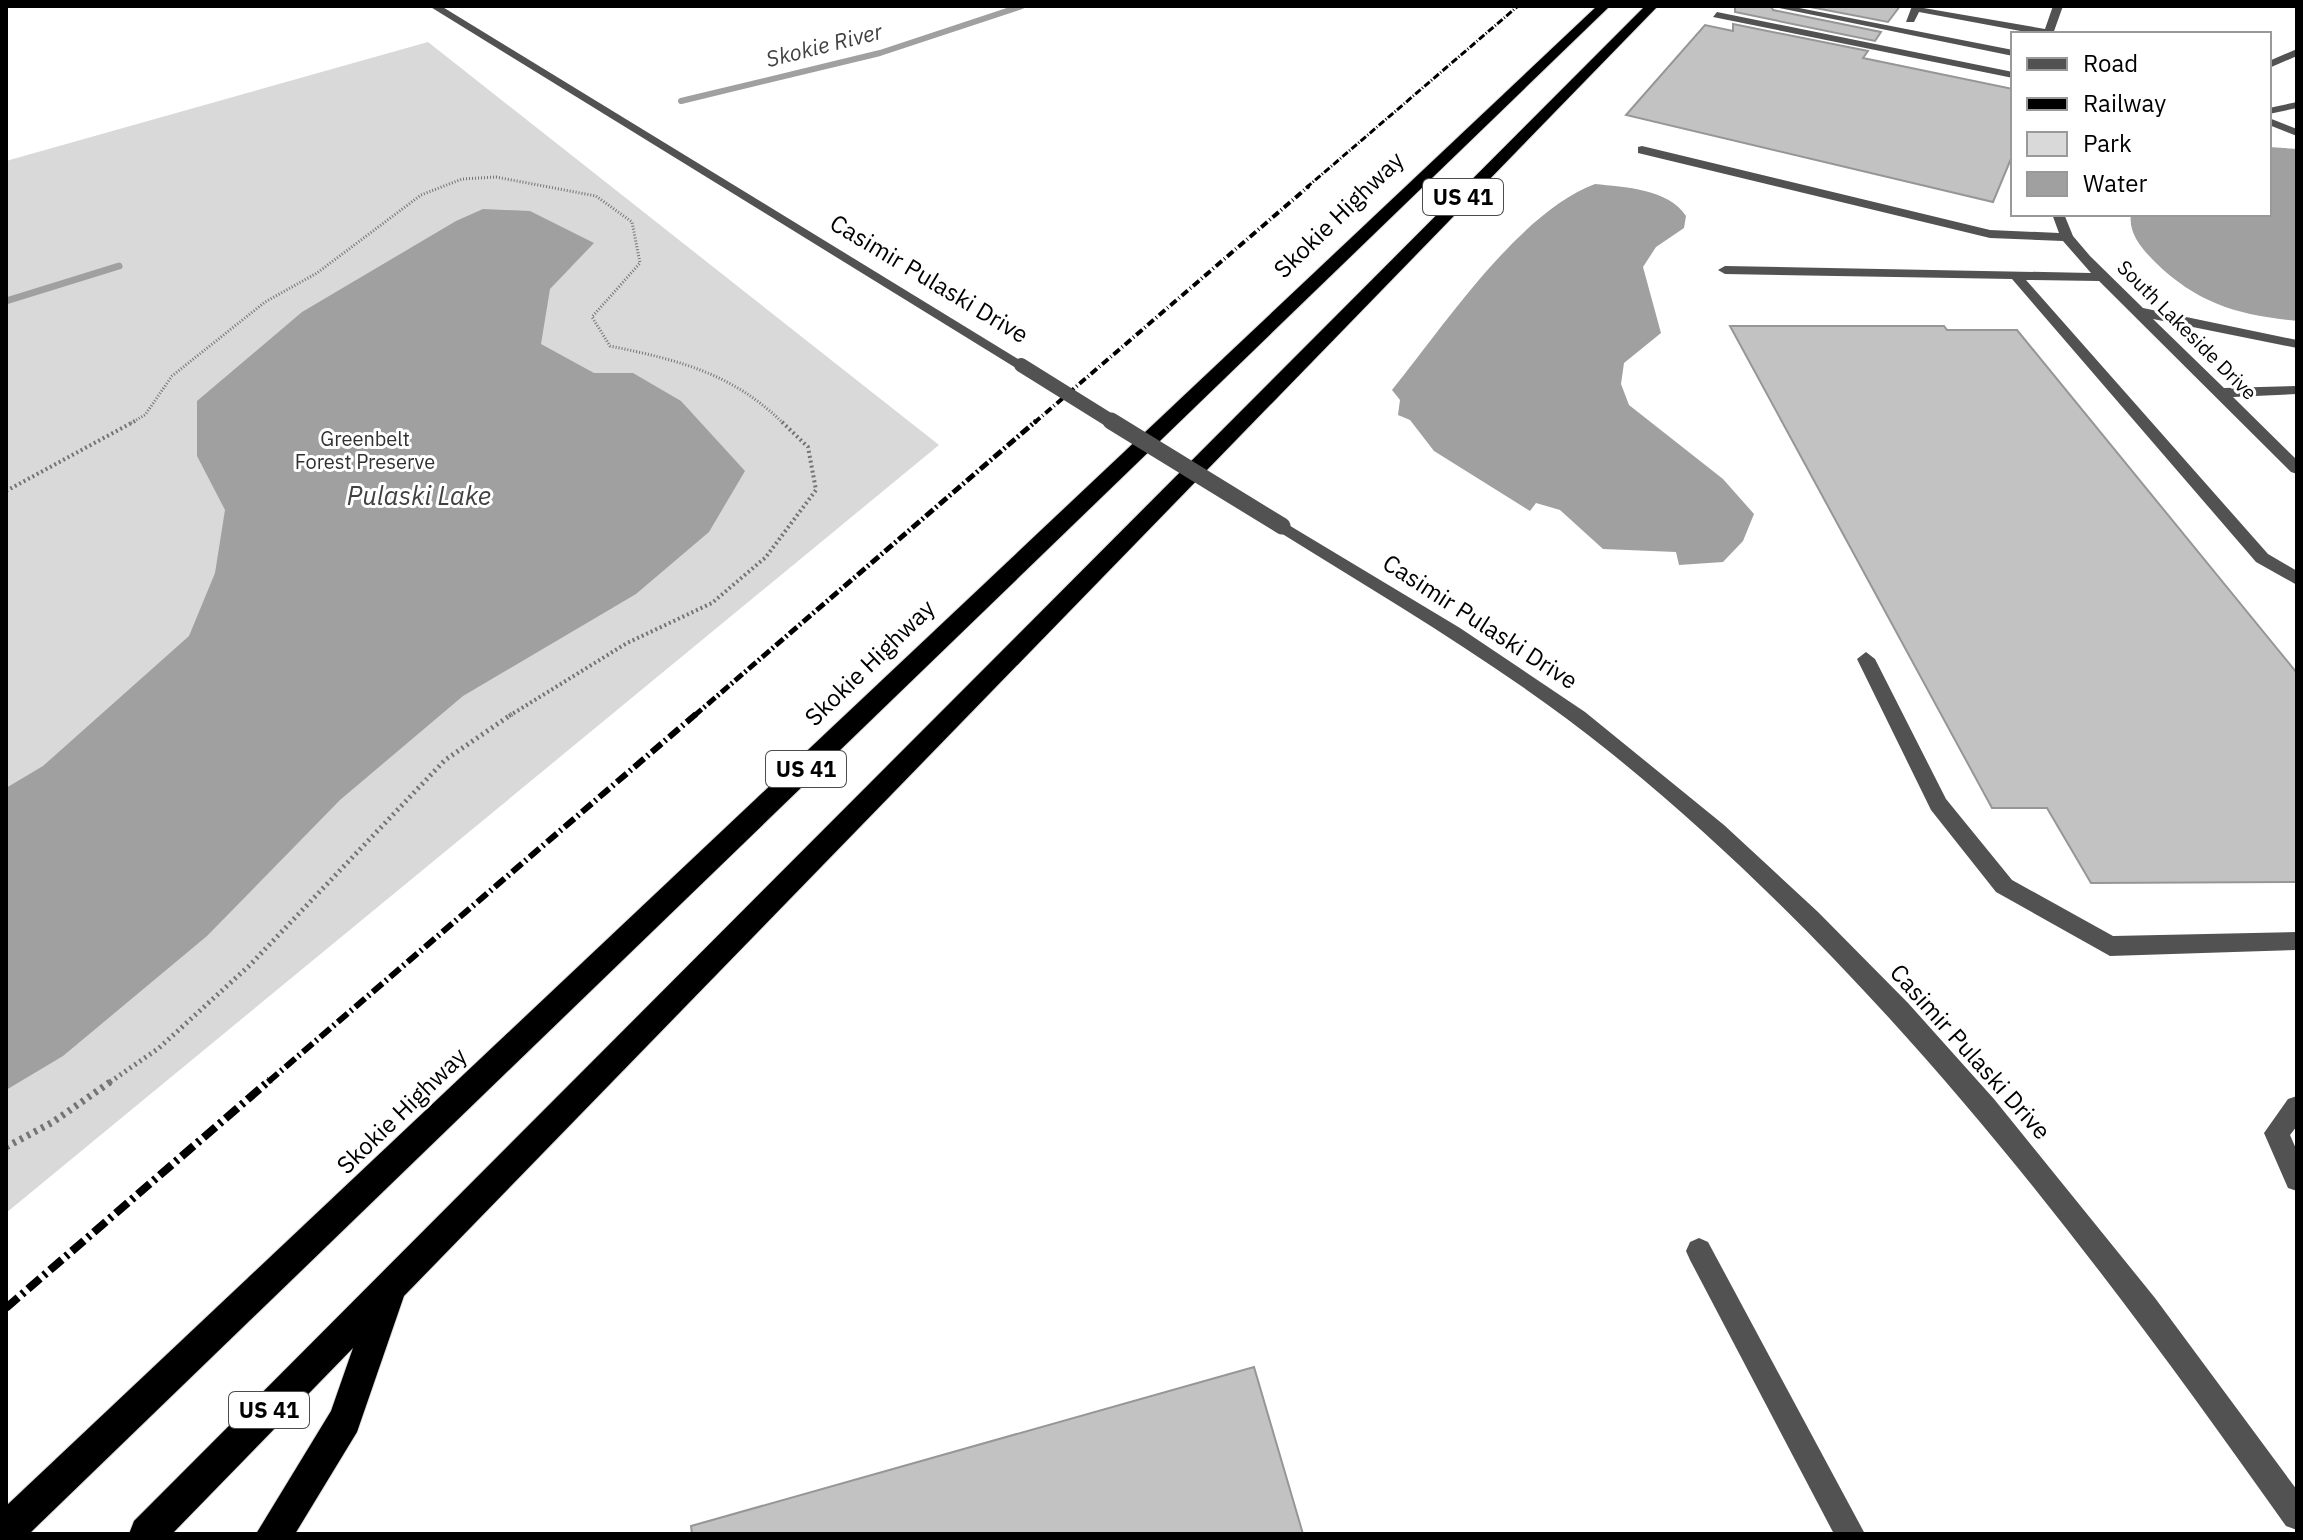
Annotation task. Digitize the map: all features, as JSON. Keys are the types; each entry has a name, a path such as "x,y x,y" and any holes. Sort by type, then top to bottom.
{"highway":[{"name":"Skokie Highway","path":"6,1531 1604,6"},
{"name":"US 41","path":"147,1534 1652,6"},
{"path":"274,1534 345,1420 391,1286"}],"street":[{"name":"Casimir Pulaski Drive","path":"434,6 1496,659 1618,748 1836,943 1950,1065 2055,1189 2163,1326 2297,1515"},
{"path":"2049,32 2058,6"},
{"path":"1779,7 2011,53"},
{"path":"1903,31 1916,8 2038,32"},
{"path":"1717,15 2011,75"},
{"path":"1910,20 2011,40"},
{"path":"2271,64 2297,52"},
{"path":"2271,111 2297,105"},
{"path":"2271,122 2297,133"},
{"path":"1642,150 1990,234 2067,237"},
{"name":"South Lakeside Drive","path":"2059,216 2067,237 2085,259 2297,469"},
{"path":"1725,270 2106,277"},
{"path":"2016,276 2262,558 2297,579"},
{"path":"2141,312 2297,344"},
{"path":"2222,393 2297,390"},
{"path":"1866,659 1938,804 2004,886 2110,946 2297,941"},
{"path":"2297,1107 2276,1133 2297,1179"},
{"path":"1699,1251 1850,1534"}],"path":[{"path":"6,491 145,415 172,376 223,335 265,302 317,273 421,195 462,179 496,177 596,196 632,222 640,263 592,317 610,346 687,362 757,397 808,447 816,490 766,557 712,603 627,643 544,692 445,760 250,965 159,1048 53,1122 6,1147"}],"green space":[{"name":"Greenbelt Forest Preserve","path":"428,42 939,445 6,1213 6,161"}],"water":[{"path":"2271,147 2297,149 2297,321 2237,311 2203,298 2155,262 2141,246 2131,216 2271,216"},
{"path":"1595,184 1632,188 1657,195 1669,200 1686,216 1684,228 1656,247 1643,267 1661,333 1624,363 1621,384 1629,405 1723,479 1754,514 1743,541 1723,562 1679,565 1676,552 1603,549 1560,510 1536,503 1530,511 1434,451 1410,420 1398,415 1400,400 1392,390 1484,274 1538,219"},
{"name":"Pulaski Lake","path":"483,209 530,211 594,243 550,289 541,344 594,373 633,373 681,401 745,471 709,532 636,594 463,696 340,800 207,936 63,1056 6,1090 6,788 43,766 189,636 215,573 225,510 197,456 197,401 302,312 456,221"}],"building":[{"path":"1735,6 1771,6 1773,10 1881,32 1875,41 1735,12"},
{"path":"1805,6 1900,6 1888,22"},
{"path":"1733,24 1868,51 1863,58 2011,89 2011,159 1993,202 1626,115 1705,25 1733,31"},
{"path":"1730,326 1944,326 1947,330 2017,330 2297,673 2297,882 2091,883 2047,808 1992,808"},
{"path":"1254,1367 1303,1534 692,1534 691,1526"}],"waterway":[{"name":"Skokie River","path":"681,101 880,53 1022,6"},
{"name":"Skokie River","path":"6,301 119,266"}],"railway":[{"path":"1306,188 1518,6"},
{"path":"1034,423 1309,186"},
{"path":"694,716 1036,421"},
{"path":"268,1082 696,714"},
{"path":"6,1308 270,1080"}]}
